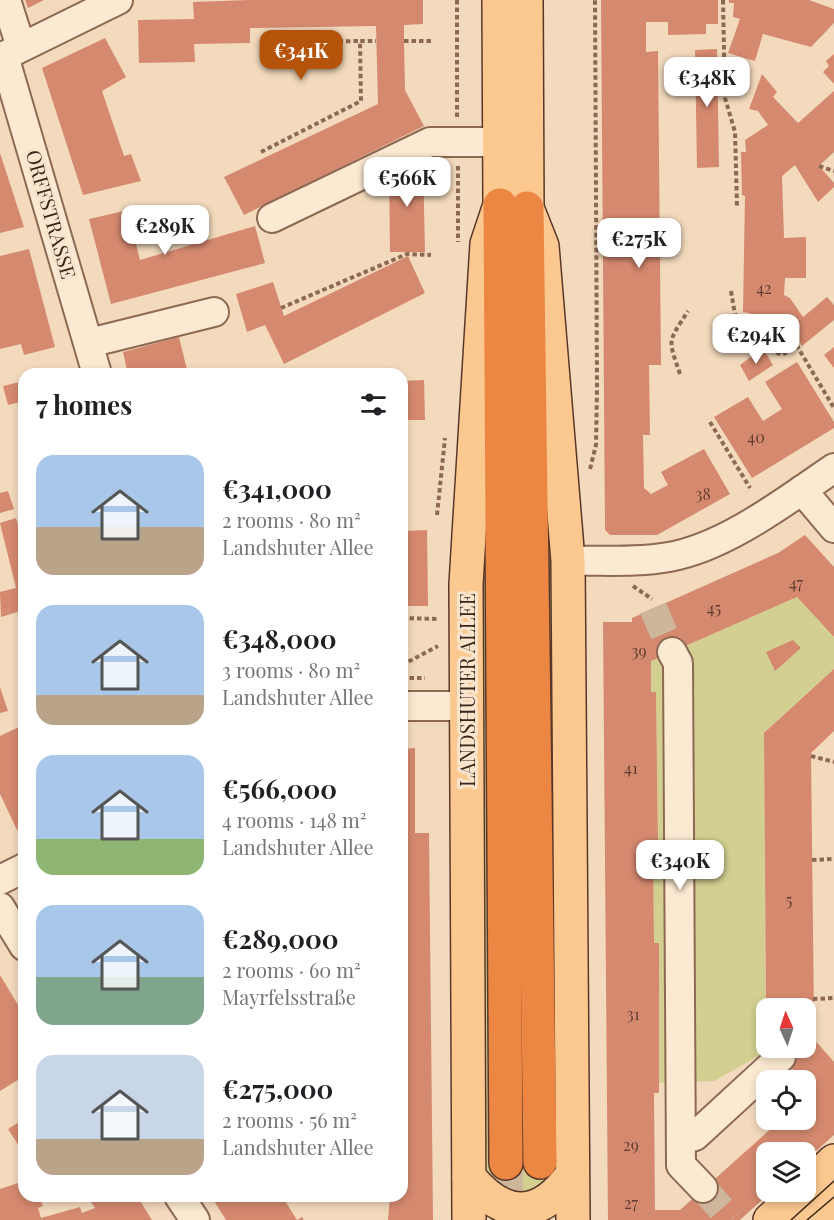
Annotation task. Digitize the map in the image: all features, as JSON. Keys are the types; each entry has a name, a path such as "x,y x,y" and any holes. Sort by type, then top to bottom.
{"highway":[{"name":"LANDSHUTER ALLEE","path":"513,207 540,1162"},
{"name":"LANDSHUTER ALLEE","path":"506,1163 513,207"}],"main road":[{"name":"LANDSHUTER ALLEE","path":"499,0 500,142 513,207 542,246 568,561 573,1220"},
{"name":"LANDSHUTER ALLEE","path":"469,1220 466,585 487,244 513,207 526,0"},
{"path":"816,1178 834,1161"},
{"path":"469,1177 490,1199 508,1209 519,1210 543,1206 553,1198 572,1175"},
{"path":"812,1220 834,1200"},
{"path":"770,1220 790,1202"}],"street":[{"name":"ORFFSTRASSE","path":"6,0 8,54 95,368"},
{"path":"8,54 118,0"},
{"path":"272,218 430,142 500,142"},
{"path":"89,343 214,312"},
{"path":"568,561 652,559 692,551 718,540 802,490 834,468"},
{"path":"802,490 834,528"},
{"path":"672,652 678,663 681,1165 703,1188"},
{"path":"408,706 465,706"},
{"path":"0,880 18,871"},
{"path":"0,907 18,936"},
{"path":"681,1140 695,1136 780,1058"},
{"path":"791,1220 834,1181"},
{"path":"183,1202 195,1220"}],"path":[{"path":"457,0 458,244"},
{"path":"588,474 596,445 597,388 595,0"},
{"path":"723,0 725,98 735,132 737,207"},
{"path":"261,152 361,101 360,41"},
{"path":"286,42 376,41"},
{"path":"404,41 431,41"},
{"path":"819,166 834,171"},
{"path":"281,308 407,254 431,255"},
{"path":"731,291 736,324 752,342 782,355 797,346 834,408"},
{"path":"680,374 669,347 670,339 688,311"},
{"path":"710,422 750,488"},
{"path":"437,516 446,431"},
{"path":"628,586 634,586 652,599"},
{"path":"408,618 438,619"},
{"path":"408,662 438,646"},
{"path":"408,678 425,678"},
{"path":"811,756 834,762"},
{"path":"812,860 834,859"},
{"path":"816,999 834,998"}],"shaded area":[{"path":"487,438 493,1164 553,1163 541,439 554,521 557,1179 519,1201 484,1180 478,705"},
{"path":"797,597 834,637 834,669 764,733 766,998 756,998 756,1058 714,1081 659,1083 659,944 654,943 653,842 658,842 656,693 651,692 651,661"}],"building":[{"path":"25,0 44,0 28,8"},
{"path":"423,0 423,24 404,25 404,41 405,90 424,126 244,215 224,177 378,104 376,26 250,28 250,43 194,44 195,62 139,63 138,20 194,19 193,2"},
{"path":"601,0 718,0 718,24 706,24 706,34 668,35 668,22 646,22 646,52 658,51 661,365 649,365 650,435 643,435 644,488 651,494 668,485 661,472 704,449 730,494 657,535 610,535 605,530"},
{"path":"729,0 809,0 834,9 834,23 811,47 763,34 755,61 728,53 740,19 733,17 734,3 729,3"},
{"path":"105,38 126,77 102,91 124,156 131,154 141,181 83,195 42,68"},
{"path":"717,49 719,167 697,168 695,50"},
{"path":"834,54 834,84 823,72 829,66 826,61"},
{"path":"762,74 777,92 773,97 798,123 834,91 834,152 819,166 834,183 834,187 818,202 795,165 782,176 784,238 806,237 806,278 785,278 784,295 790,298 803,317 827,297 834,305 834,320 802,346 792,329 773,345 749,313 743,312 745,196 742,195 741,152 746,152 745,140 768,125 758,111 749,109"},
{"path":"0,153 24,227 0,233"},
{"path":"389,164 423,164 425,252 390,252"},
{"path":"150,205 156,227 139,232 141,242 136,244 140,260 255,226 265,263 111,304 89,219"},
{"path":"29,249 55,347 24,355 21,344 0,349 0,256"},
{"path":"408,256 425,293 284,364 265,325 247,332 236,294 273,282 284,316"},
{"path":"179,337 187,368 127,368 123,352"},
{"path":"834,347 834,368 824,355"},
{"path":"763,348 773,365 749,381 740,365"},
{"path":"797,362 834,422 834,428 752,478 714,417 748,397 763,421 782,409 765,382"},
{"path":"424,380 425,420 408,420 408,381"},
{"path":"18,382 18,402 8,405 3,386"},
{"path":"8,491 14,509 0,513 0,493"},
{"path":"16,518 18,525 18,612 1,617 0,592 16,588 0,523"},
{"path":"427,530 428,606 408,606 408,531"},
{"path":"805,535 834,567 834,637 797,597 651,661 651,692 656,692 658,842 653,842 654,943 659,943 659,1093 654,1093 655,1210 680,1210 756,1142 756,1202 760,1202 740,1220 608,1220 603,622 632,622 632,618 778,553"},
{"path":"793,640 801,648 775,671 766,652"},
{"path":"834,669 834,731 811,753 814,998 766,998 764,733"},
{"path":"0,687 8,711 0,713"},
{"path":"18,727 17,830 0,794 0,736"},
{"path":"415,748 415,833 429,833 433,1220 388,1220 390,1202 408,1202 408,749"},
{"path":"0,975 18,1005 18,1080 0,1091"},
{"path":"816,1041 834,1062 834,1135 816,1151 816,1142 756,1142 770,1130 816,1130 816,1070 793,1070 782,1058 816,1058"},
{"path":"18,1123 18,1145 8,1129"},
{"path":"18,1183 18,1202 41,1202 43,1206 38,1208 41,1218 80,1207 82,1213 95,1208 91,1202 141,1202 152,1220 0,1220 0,1189"},
{"path":"215,1202 286,1202 297,1220 226,1220"}],"tunnel":[{"path":"653,608 672,652"},
{"path":"506,1163 507,1220"},
{"path":"703,1188 731,1220"}],"tram line":[{"path":"791,1220 834,1181"},
{"path":"807,1220 834,1197"}]}
